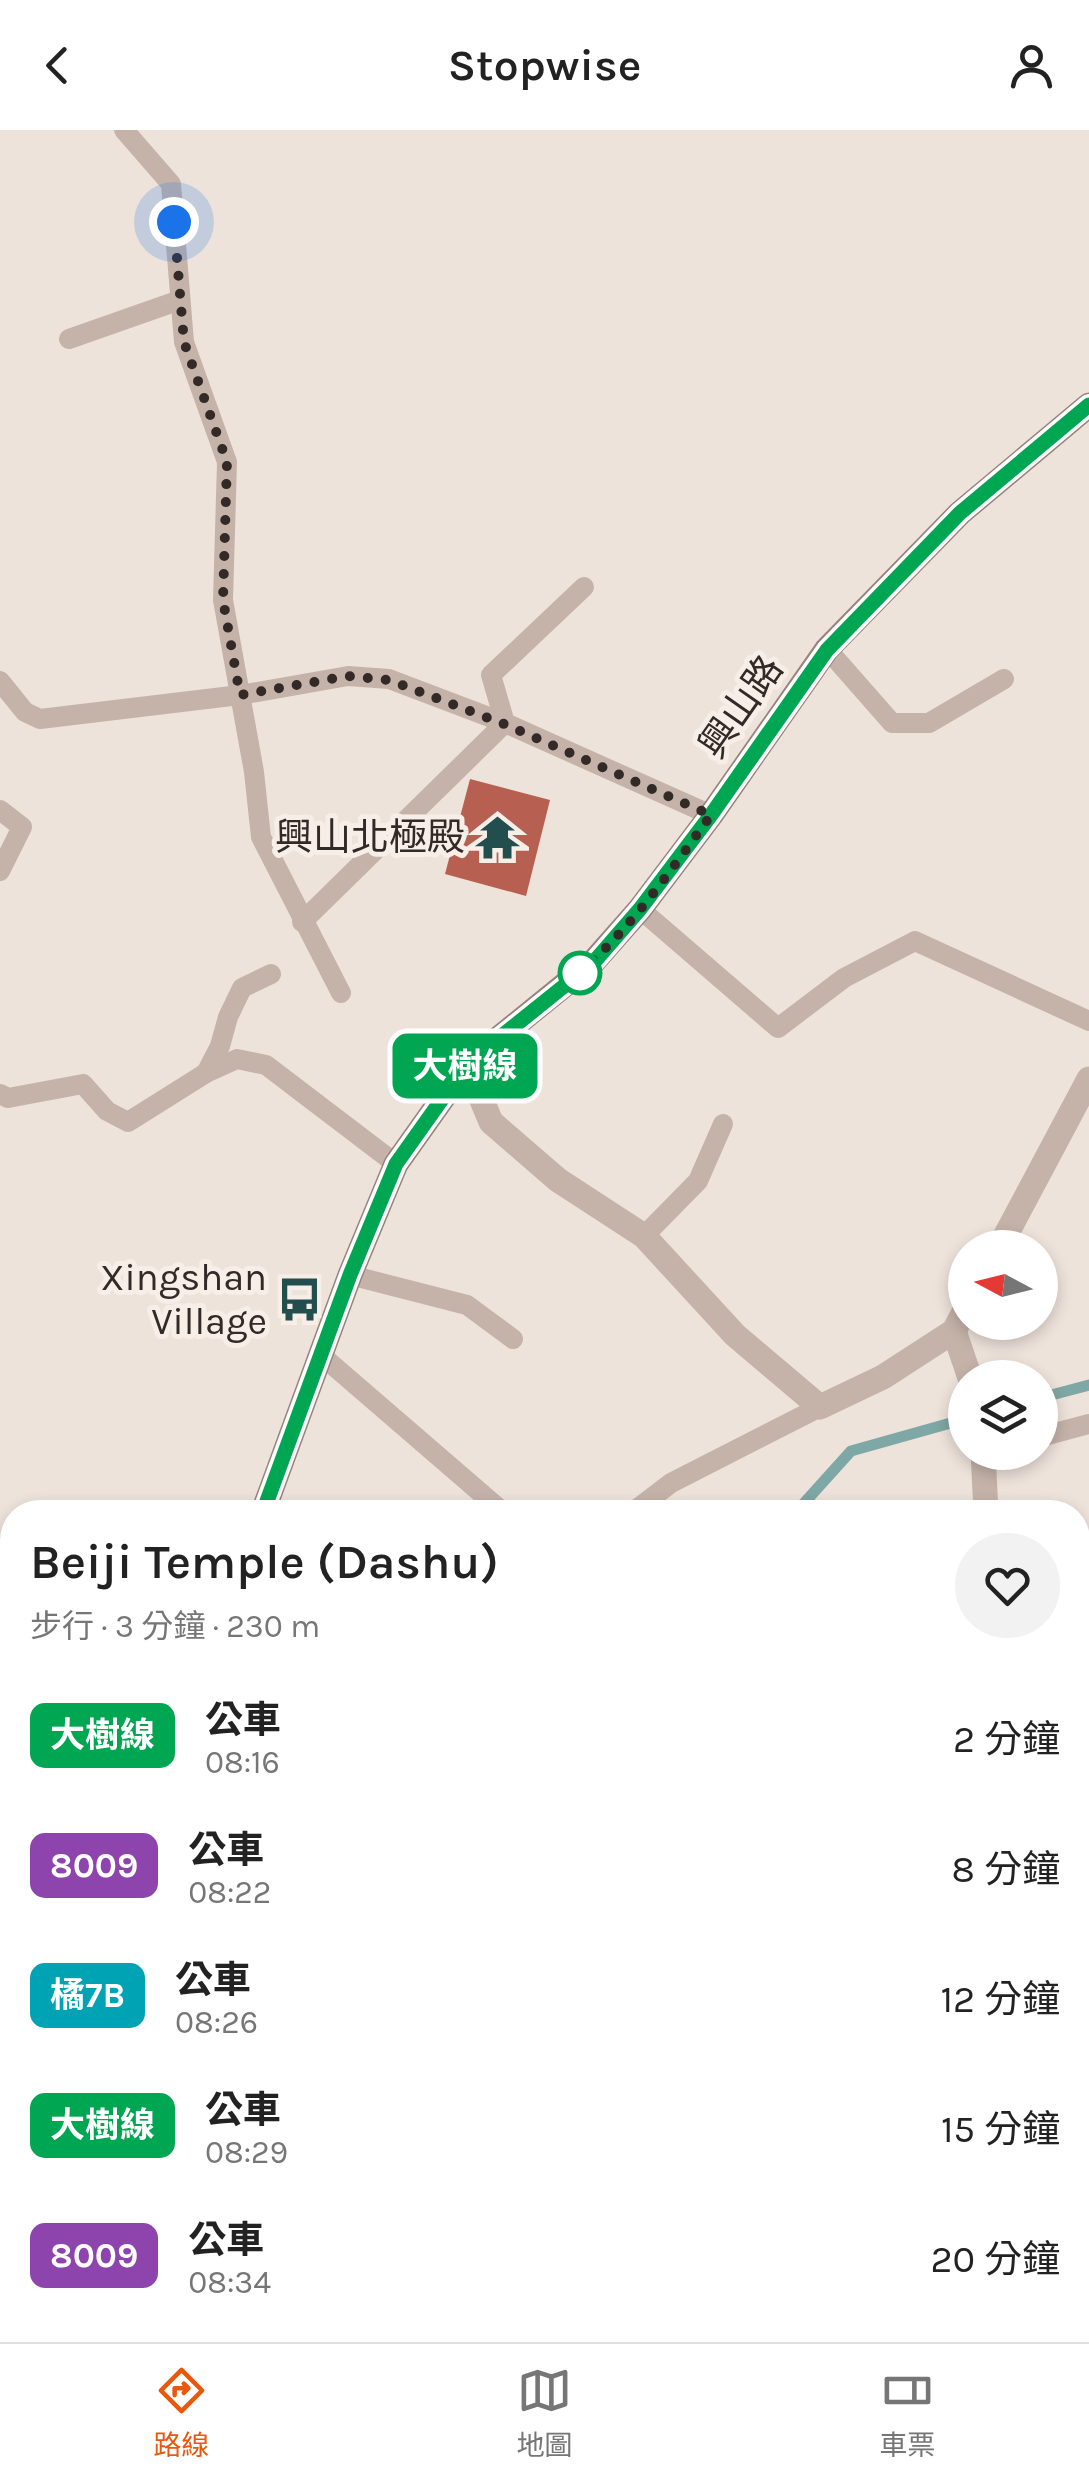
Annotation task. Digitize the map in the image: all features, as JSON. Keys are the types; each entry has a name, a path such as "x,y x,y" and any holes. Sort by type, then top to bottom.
{"main road":[{"name":"興山路","path":"267,1500 350,1275 396,1164 467,1064 594,962 711,815 827,650 960,513 1089,405"}],"street":[{"path":"467,1064 491,1122 558,1180 644,1236 736,1335 820,1407 884,1377 948,1329"},
{"path":"1009,1230 1089,1079"},
{"path":"984,1470 985,1500"}],"lane":[{"path":"124,130 170,184 184,342 227,462 223,600 254,772 261,837 341,993"},
{"path":"69,339 180,300"},
{"path":"504,724 491,676 584,587"},
{"path":"827,650 892,722 929,722 1004,679"},
{"path":"0,680 25,712 40,719 240,695 348,676 389,680 504,724 711,815"},
{"path":"302,922 504,724"},
{"path":"0,810 22,827 0,872"},
{"path":"640,909 778,1028 844,978 915,941 1089,1020"},
{"path":"206,1073 242,988 271,974"},
{"path":"0,1094 8,1098 82,1084 107,1111 128,1122 206,1073 237,1059 266,1065 396,1164"},
{"path":"644,1236 698,1181 723,1124"},
{"path":"350,1275 467,1304 513,1340"},
{"path":"321,1356 489,1500"},
{"path":"649,1500 671,1483 820,1407"},
{"path":"1058,1432 1089,1424"}],"building":[{"name":"興山北極殿","path":"470,779 550,800 526,896 445,874"}],"waterway":[{"path":"1058,1393 1089,1385"},
{"path":"807,1500 851,1451 948,1424"}],"bus line":[{"name":"大樹線","path":"267,1500 350,1275 396,1164 467,1064 594,962 711,815 827,650 960,513 1089,405"}],"place":[{"name":"興山北極殿","path":"498,837"},
{"name":"Xingshan Village","path":"300,1299"}],"route":[{"path":"174,222 184,342 227,462 223,600 240,695 348,676 389,680 504,724 711,815 640,909 594,962 568,982 580,973"}]}
